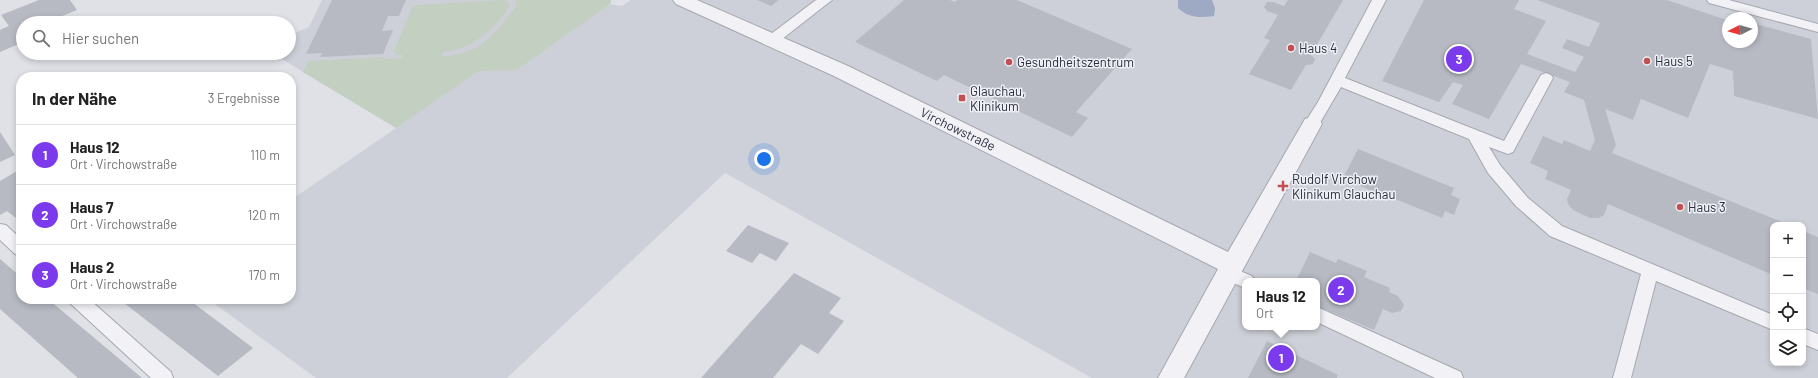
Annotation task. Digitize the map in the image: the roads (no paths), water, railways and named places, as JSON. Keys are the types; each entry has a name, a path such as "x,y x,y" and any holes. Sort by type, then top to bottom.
{"street":[{"name":"Virchowstraße","path":"682,0 842,71 1235,273"},
{"path":"1171,378 1235,273 1312,124"}],"lane":[{"path":"772,40 824,0"},
{"path":"1312,124 1337,80 1378,0"},
{"path":"1714,0 1818,28"},
{"path":"1337,80 1508,148 1546,78"},
{"path":"1476,135 1494,169 1522,202 1556,231 1770,322"},
{"path":"0,230 16,244"},
{"path":"1622,378 1650,271"},
{"path":"83,304 164,378"},
{"path":"1320,315 1454,378"},
{"path":"1806,337 1818,342"}],"water":[{"path":"1178,0 1212,0 1215,8 1214,16 1199,17 1186,14 1178,8"}],"place":[{"name":"Haus 4","path":"1291,48"},
{"name":"Haus 2","path":"1459,59"},
{"name":"Haus 5","path":"1647,61"},
{"name":"Gesundheitszentrum","path":"1009,62"},
{"name":"Glauchau, Klinikum","path":"962,98"},
{"name":"Rudolf Virchow Klinikum Glauchau","path":"1283,186"},
{"name":"Haus 3","path":"1680,207"},
{"name":"Haus 7","path":"1341,290"},
{"name":"Haus 12","path":"1281,358"}]}
